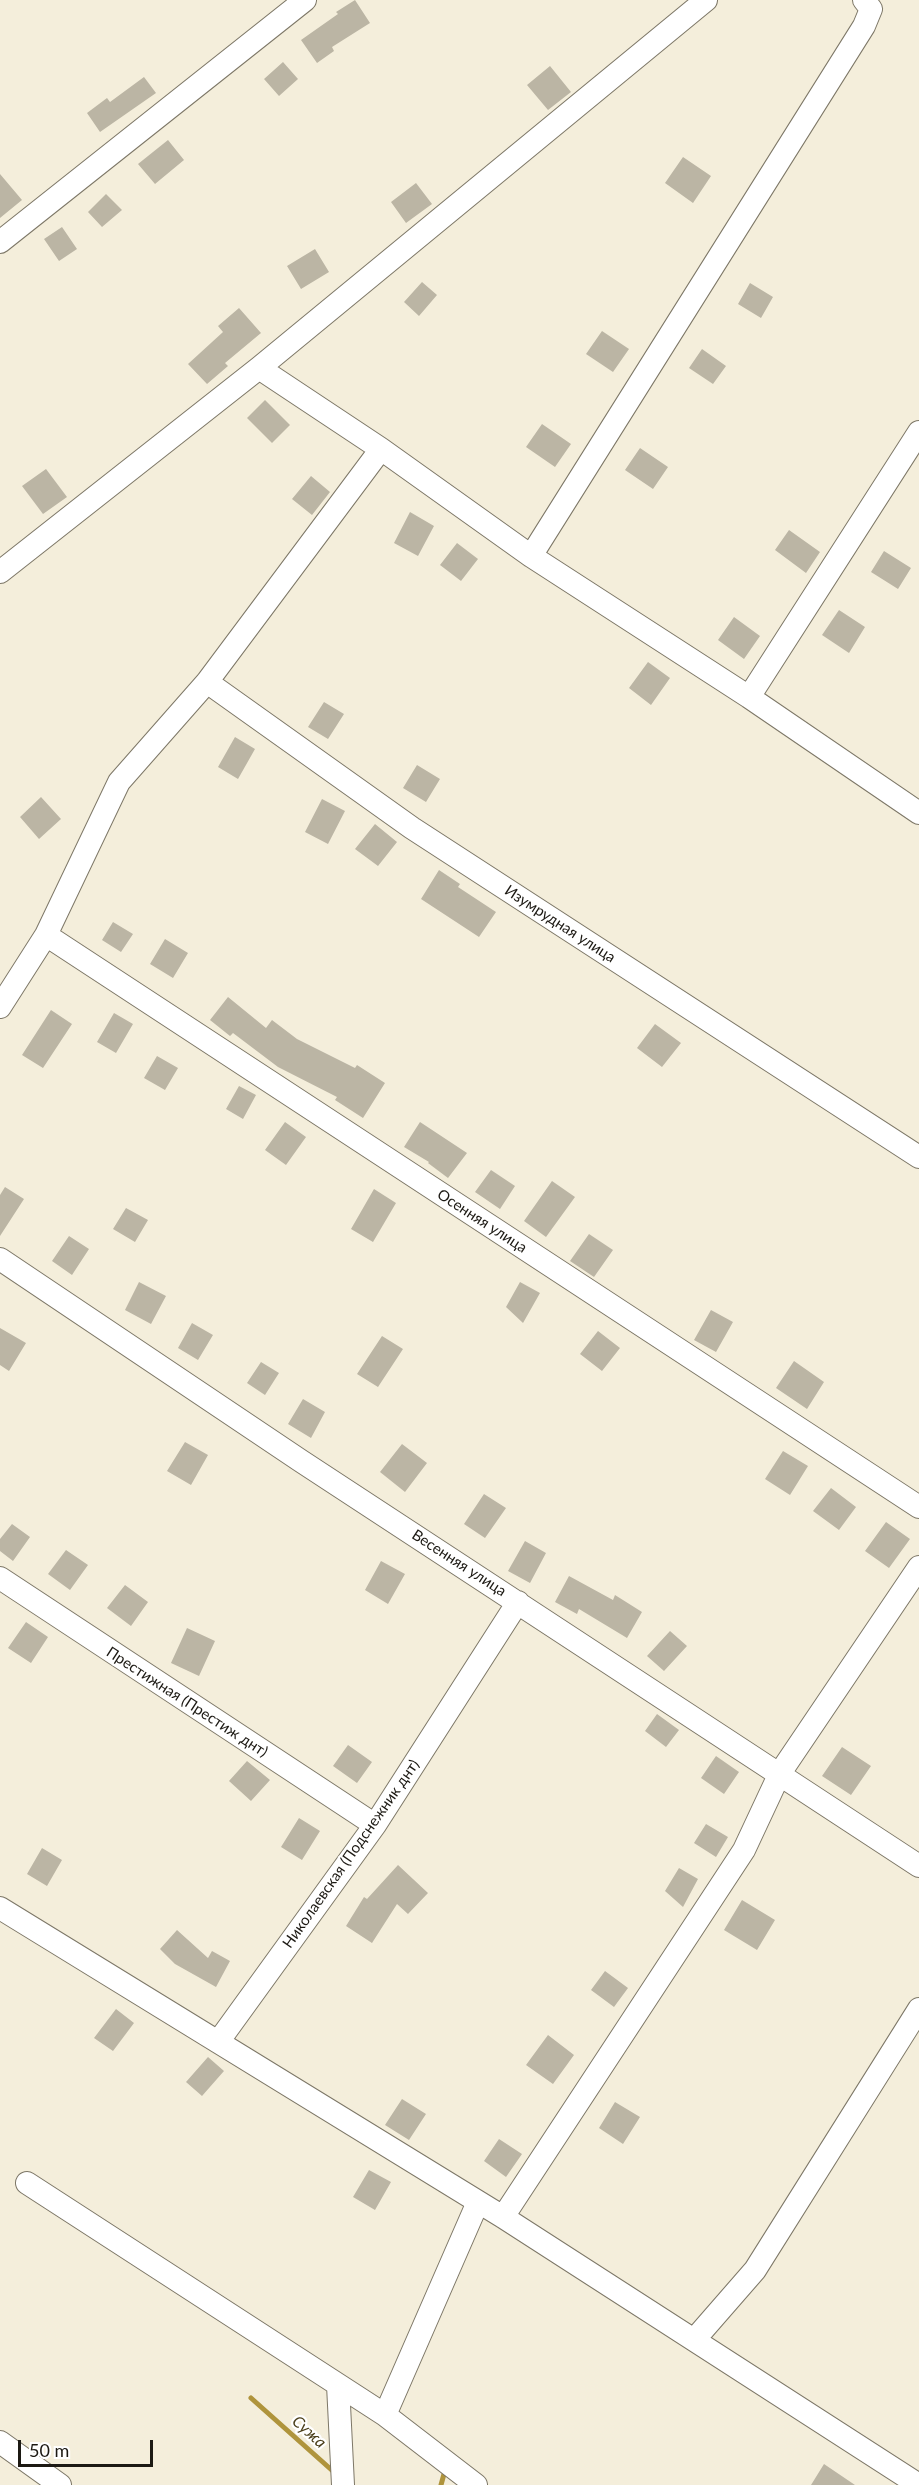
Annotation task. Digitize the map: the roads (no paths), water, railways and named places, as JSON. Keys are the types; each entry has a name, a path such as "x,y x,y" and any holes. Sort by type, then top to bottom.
{"street":[{"path":"0,242 305,0"},
{"path":"0,572 259,368 706,0"},
{"path":"531,555 864,26 872,9 864,0"},
{"path":"259,368 381,448 531,555 749,697 919,813"},
{"path":"749,697 919,432"},
{"path":"0,1007 46,936 119,782 207,682 381,448"},
{"name":"Изумрудная улица","path":"207,682 412,828 919,1157"},
{"name":"Осенняя улица","path":"46,936 919,1508"},
{"name":"Весенняя улица","path":"0,1259 301,1461 919,1866"},
{"path":"503,2217 744,1850 780,1773 919,1567"},
{"name":"Престижная (Престиж днт)","path":"0,1578 375,1825"},
{"name":"Николаевская (Подснежник днт)","path":"218,2042 375,1825 518,1602"},
{"path":"0,1908 503,2217 919,2485"},
{"path":"694,2340 754,2270 919,2009"},
{"path":"27,2183 385,2415 476,2485"},
{"path":"385,2415 478,2202"},
{"path":"338,2385 343,2485"},
{"path":"0,2442 60,2485"}],"waterway":[{"name":"Сужа","path":"251,2398 335,2473"},
{"name":"Сужа","path":"441,2485 444,2474 449,2474"}]}
